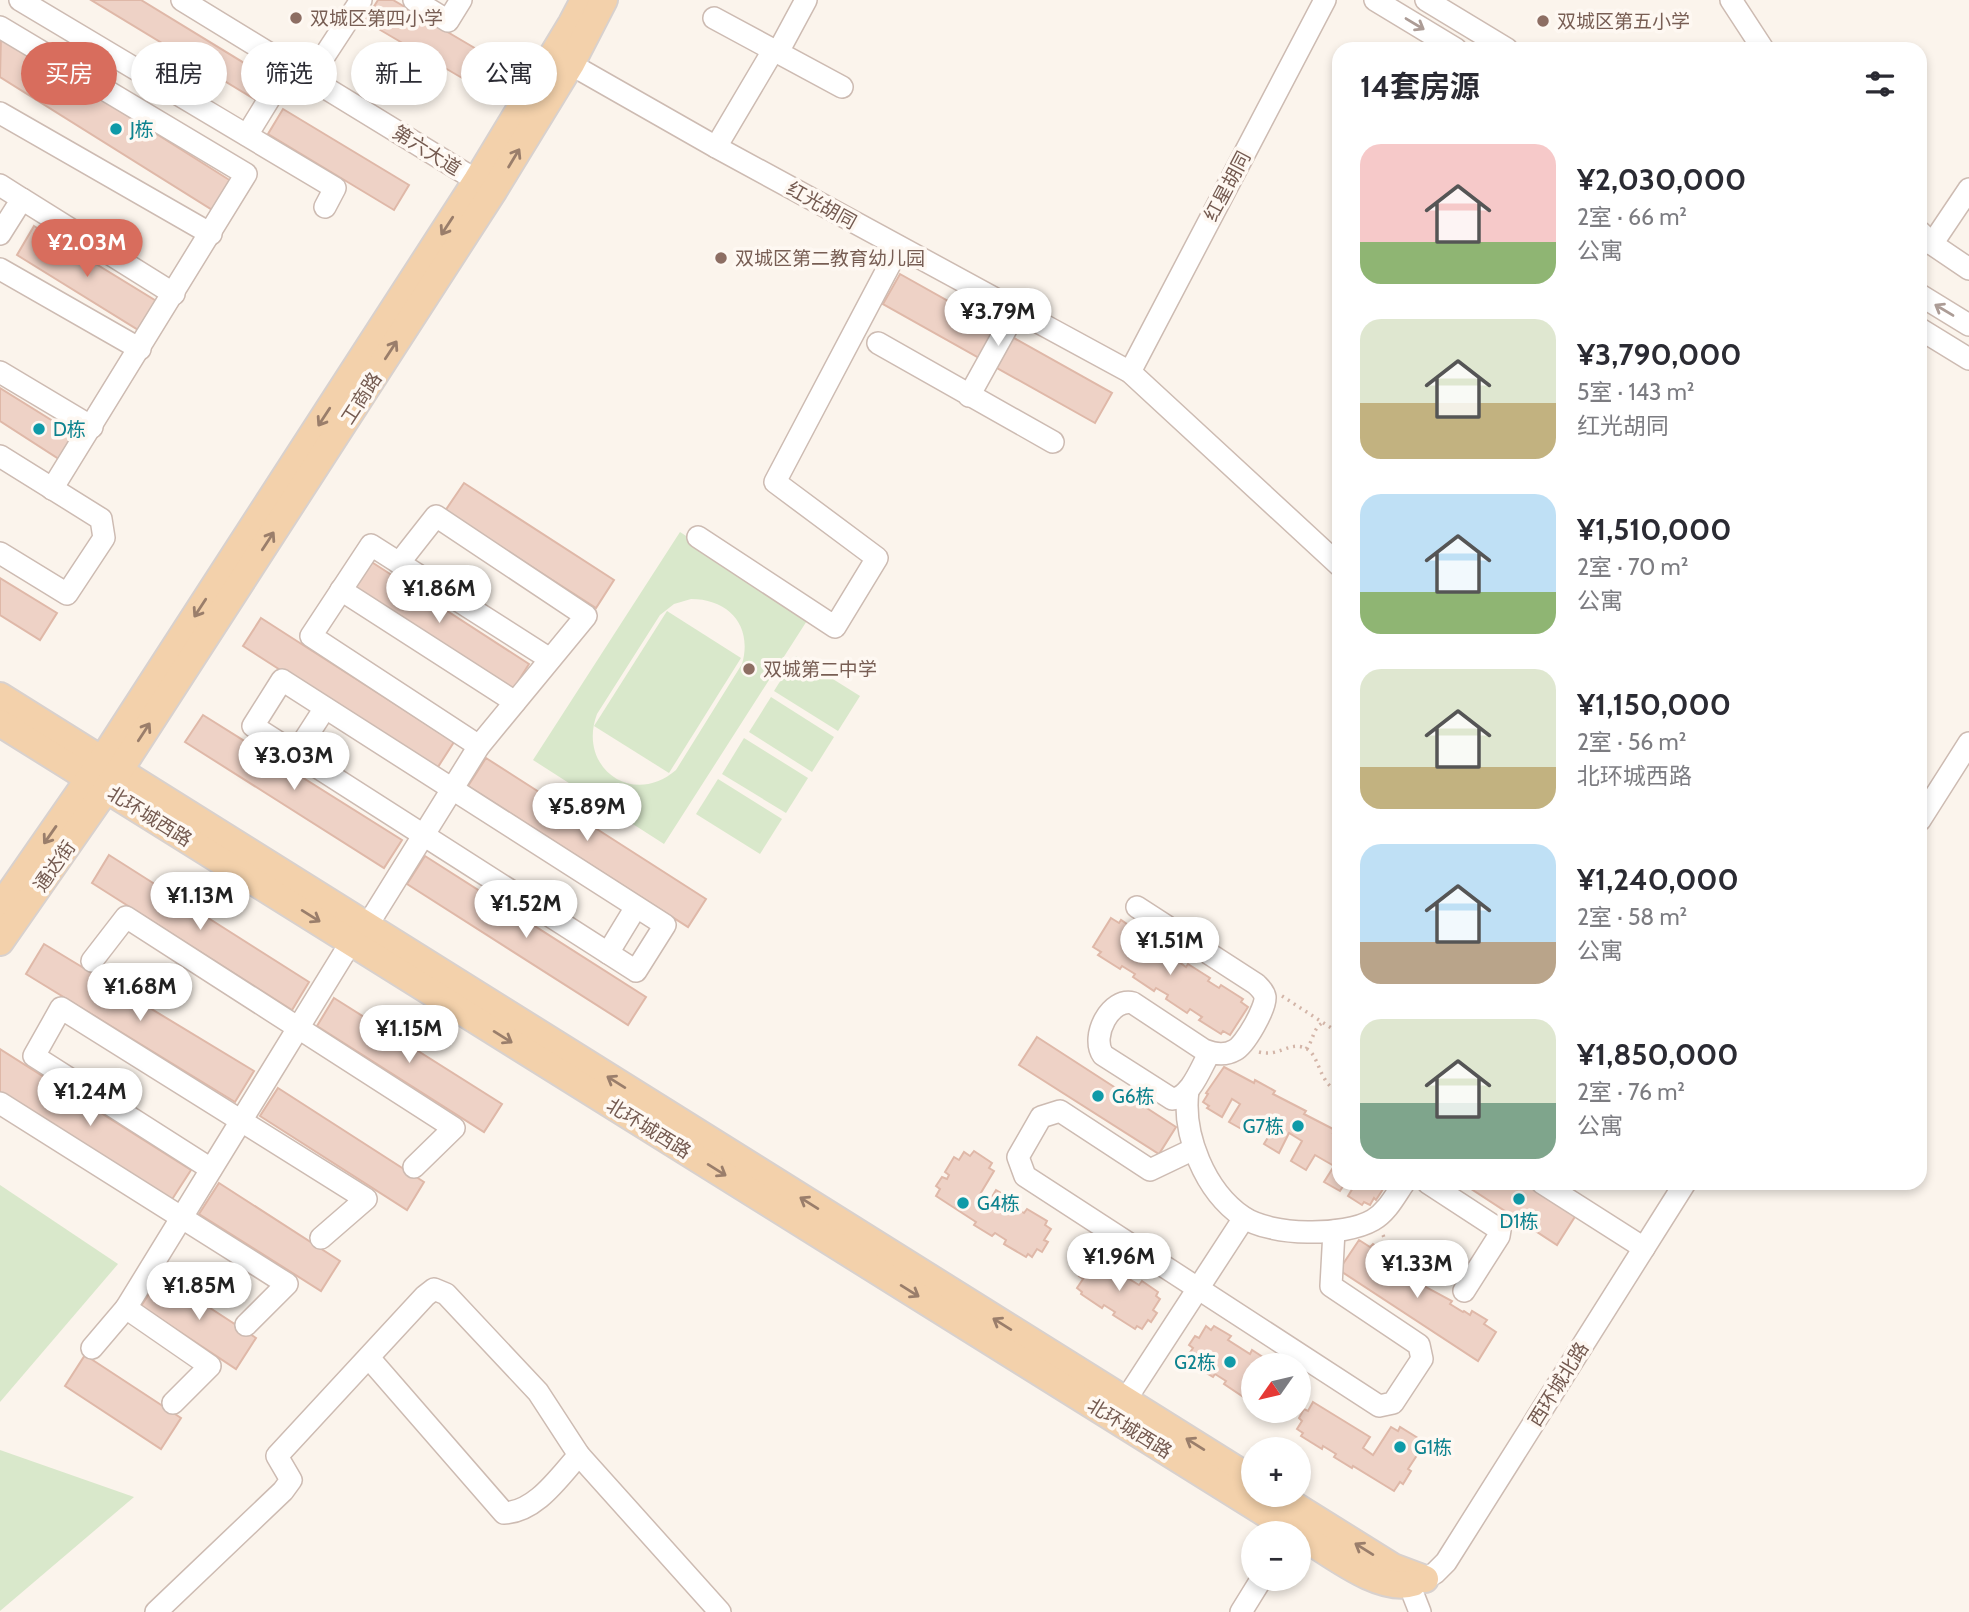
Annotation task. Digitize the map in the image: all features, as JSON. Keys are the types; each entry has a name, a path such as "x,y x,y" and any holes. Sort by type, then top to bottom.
{"main road":[{"name":"工商路","path":"562,59 584,0"},
{"name":"工商路","path":"104,775 485,185 562,59 604,0"},
{"name":"北环城西路","path":"0,696 104,775 1119,1409 1279,1521"},
{"name":"北环城西路","path":"0,723 104,775"},
{"name":"通达街","path":"0,907 104,775"},
{"name":"通达街","path":"0,942 104,775"},
{"name":"北环城西路","path":"1119,1409 1241,1474"},
{"path":"1297,1507 1414,1579"},
{"name":"北环城西路","path":"1311,1542 1373,1579 1394,1585 1414,1579"}],"street":[{"path":"20,0 335,188 325,207"},
{"name":"第六大道","path":"182,0 252,42"},
{"path":"334,42 361,0"},
{"path":"414,0 448,20 461,0"},
{"path":"716,147 806,0"},
{"name":"红星胡同","path":"1130,372 1325,0"},
{"path":"1375,0 1444,42"},
{"path":"1426,0 1495,42"},
{"path":"1731,0 1758,42"},
{"path":"714,18 842,86"},
{"path":"0,27 247,174 52,489"},
{"name":"红光胡同","path":"562,59 716,147 1130,372 1332,559"},
{"name":"第六大道","path":"337,95 485,185"},
{"path":"247,135 265,105"},
{"path":"0,113 211,234"},
{"path":"0,185 174,293"},
{"path":"1927,237 1969,189"},
{"path":"0,233 22,199"},
{"path":"1927,239 1969,270"},
{"path":"698,537 835,627 877,558 775,482 899,247"},
{"path":"0,269 140,349"},
{"path":"1927,299 1969,325"},
{"path":"969,396 1016,310"},
{"path":"1927,333 1969,359"},
{"path":"878,343 1052,442"},
{"path":"0,372 92,427"},
{"path":"0,456 101,519 104,538 67,594 0,553"},
{"path":"92,1348 126,1308 299,1027 479,746 586,616 436,516 399,563"},
{"path":"479,746 311,636 371,545 550,659"},
{"path":"341,590 515,702"},
{"path":"282,680 325,708 665,925 636,971 253,726 282,680"},
{"path":"296,753 325,708"},
{"path":"1927,809 1969,743"},
{"path":"608,953 636,907"},
{"path":"1137,907 1256,984 1262,990 1265,1005 1235,1051 1215,1055 1128,1001 1116,1005 1099,1032 1097,1044 1103,1055 1172,1099 1182,1096 1188,1090 1210,1052"},
{"path":"92,961 126,917 299,1027 454,1128 414,1167"},
{"path":"212,1169 34,1056 61,1008 366,1199 321,1238"},
{"path":"1188,1090 1188,1119 1194,1149 1202,1169 1244,1218 1298,1232 1334,1231 1374,1220 1383,1213 1399,1190"},
{"path":"1,1103 287,1284 246,1325"},
{"path":"1194,1149 1150,1170 1060,1111 1041,1117 1018,1157 1025,1176 1379,1406 1393,1403 1422,1359 1419,1345 1331,1286 1334,1231"},
{"path":"1439,1190 1500,1230 1499,1236 1464,1291"},
{"path":"1553,1190 1644,1248"},
{"name":"西环城北路","path":"1414,1579 1446,1562 1681,1190"},
{"path":"1119,1409 1244,1218"},
{"path":"156,1612 282,1491 291,1480 277,1456 434,1289 446,1294 538,1392 579,1455 720,1612"},
{"path":"126,1308 210,1366 173,1403"},
{"path":"369,1358 504,1513 515,1513 525,1508 545,1492 579,1455"},
{"path":"1414,1579 1420,1612"},
{"path":"1241,1612 1254,1591"}],"path":[{"path":"1265,997 1277,993 1332,1029"},
{"path":"1306,1049 1313,1030 1322,1023"},
{"path":"1241,1045 1262,1054 1273,1054 1294,1046 1306,1049 1313,1055 1324,1081 1332,1087"},
{"path":"1374,1220 1386,1242 1464,1291"}],"green space":[{"path":"680,532 810,616 664,844 533,760","holes":["691,599 705,600 727,610 741,627 745,650 742,664 676,770 659,781 642,785 626,783 613,776 602,765 595,750 593,733 597,714 660,615 674,604"]},
{"path":"667,611 741,658 669,773 594,726"},
{"path":"796,656 860,696 838,731 774,691"},
{"path":"771,697 834,737 812,772 749,732"},
{"path":"744,738 808,778 786,813 722,774"},
{"path":"718,779 782,819 760,854 696,814"},
{"path":"0,1185 118,1264 0,1402"},
{"path":"0,1450 134,1497 0,1611"}],"building":[{"path":"91,0 141,0 210,42 160,42"},
{"path":"378,0 393,0 464,42 461,42 461,77 447,69 447,42 401,42 365,21"},
{"name":"J栋","path":"1,36 21,49 21,90 0,77"},
{"path":"227,53 241,61 241,91 227,83"},
{"name":"J栋","path":"45,105 110,105 231,181 214,211"},
{"path":"283,109 409,185 394,210 268,134"},
{"path":"34,226 158,302 140,331 17,255"},
{"path":"900,274 1112,393 1095,423 883,304"},
{"name":"D栋","path":"0,388 77,436 62,461 0,421"},
{"path":"464,483 614,580 596,608 445,511"},
{"path":"367,559 529,664 512,691 349,586"},
{"path":"0,578 57,613 40,640 0,615"},
{"path":"261,618 454,742 436,770 243,646"},
{"path":"203,715 402,840 384,868 185,742"},
{"path":"486,758 706,899 688,927 468,786"},
{"path":"109,855 309,982 292,1010 92,883"},
{"path":"425,856 646,997 628,1025 407,884"},
{"path":"1111,918 1119,923 1121,920 1143,935 1141,938 1152,945 1155,942 1177,956 1175,959 1186,967 1188,964 1210,978 1208,981 1219,988 1221,985 1243,999 1241,1002 1248,1007 1230,1035 1223,1031 1221,1034 1199,1020 1202,1017 1190,1009 1187,1013 1166,999 1168,995 1156,988 1154,991 1133,977 1135,974 1122,966 1120,969 1098,955 1101,952 1093,947"},
{"path":"44,944 254,1071 235,1102 26,974"},
{"path":"334,998 502,1104 484,1132 317,1026"},
{"name":"G6栋","path":"1037,1037 1176,1127 1159,1154 1019,1065"},
{"path":"0,1049 191,1170 171,1201 0,1093"},
{"name":"G7栋","path":"1224,1067 1275,1091 1273,1094 1332,1128 1332,1165 1315,1155 1306,1170 1291,1161 1302,1141 1289,1133 1279,1153 1264,1144 1273,1129 1253,1117 1245,1131 1229,1122 1240,1104 1232,1099 1222,1117 1207,1108 1209,1106 1203,1102 1208,1094 1206,1093"},
{"path":"278,1088 424,1182 407,1210 260,1116"},
{"name":"G4栋","path":"974,1151 992,1163 989,1168 994,1171 976,1201 986,1207 996,1190 1015,1201 1012,1205 1024,1213 1027,1209 1047,1221 1045,1225 1051,1229 1044,1240 1048,1242 1042,1252 1037,1249 1032,1257 1028,1254 1026,1257 1004,1244 1006,1240 995,1233 992,1236 974,1225 976,1222 936,1196 940,1189 936,1186 942,1177 947,1179 949,1175 945,1172 954,1157 959,1160 964,1152 970,1156"},
{"name":"G7栋","path":"1332,1169 1332,1186 1324,1182"},
{"path":"219,1183 340,1261 321,1291 199,1214"},
{"path":"1352,1190 1382,1190 1370,1205 1364,1202 1362,1205 1348,1196"},
{"name":"D1栋","path":"1473,1190 1537,1190 1576,1215 1557,1245"},
{"path":"1359,1240 1370,1247 1373,1244 1394,1261 1392,1264 1403,1272 1405,1269 1422,1281 1420,1284 1452,1301 1450,1304 1470,1315 1472,1311 1487,1320 1484,1324 1496,1332 1478,1361 1339,1270"},
{"path":"1103,1256 1120,1267 1118,1272 1139,1285 1142,1281 1158,1292 1156,1296 1160,1299 1153,1310 1157,1313 1142,1329 1137,1326 1135,1329 1113,1315 1115,1312 1104,1305 1102,1308 1081,1294 1077,1288 1083,1279 1079,1276 1085,1267 1088,1269 1096,1257 1101,1261"},
{"path":"161,1276 256,1338 236,1369 141,1306"},
{"name":"G2栋","path":"1206,1326 1211,1330 1214,1326 1231,1336 1228,1340 1248,1353 1241,1353 1241,1395 1215,1374 1213,1377 1191,1364 1193,1361 1187,1357 1193,1348 1189,1345 1195,1336 1199,1338"},
{"path":"85,1355 181,1418 161,1449 65,1386"},
{"name":"G1栋","path":"1313,1402 1370,1437 1363,1448 1373,1455 1391,1427 1398,1431 1400,1427 1418,1438 1416,1442 1423,1446 1408,1469 1411,1471 1403,1484 1400,1482 1394,1491 1334,1457 1336,1454 1323,1446 1322,1449 1311,1442 1311,1437 1301,1436 1303,1433 1297,1429 1301,1423 1311,1423"}],"place":[{"name":"双城区第四小学","path":"296,18"},
{"name":"双城区第五小学","path":"1543,21"},
{"name":"J栋","path":"116,129"},
{"name":"双城区第二教育幼儿园","path":"721,258"},
{"name":"D栋","path":"39,429"},
{"name":"双城第二中学","path":"749,669"},
{"name":"G6栋","path":"1098,1096"},
{"name":"G7栋","path":"1298,1126"},
{"name":"D1栋","path":"1519,1199"},
{"name":"G4栋","path":"963,1203"},
{"name":"G2栋","path":"1230,1362"},
{"name":"G1栋","path":"1400,1447"}]}
